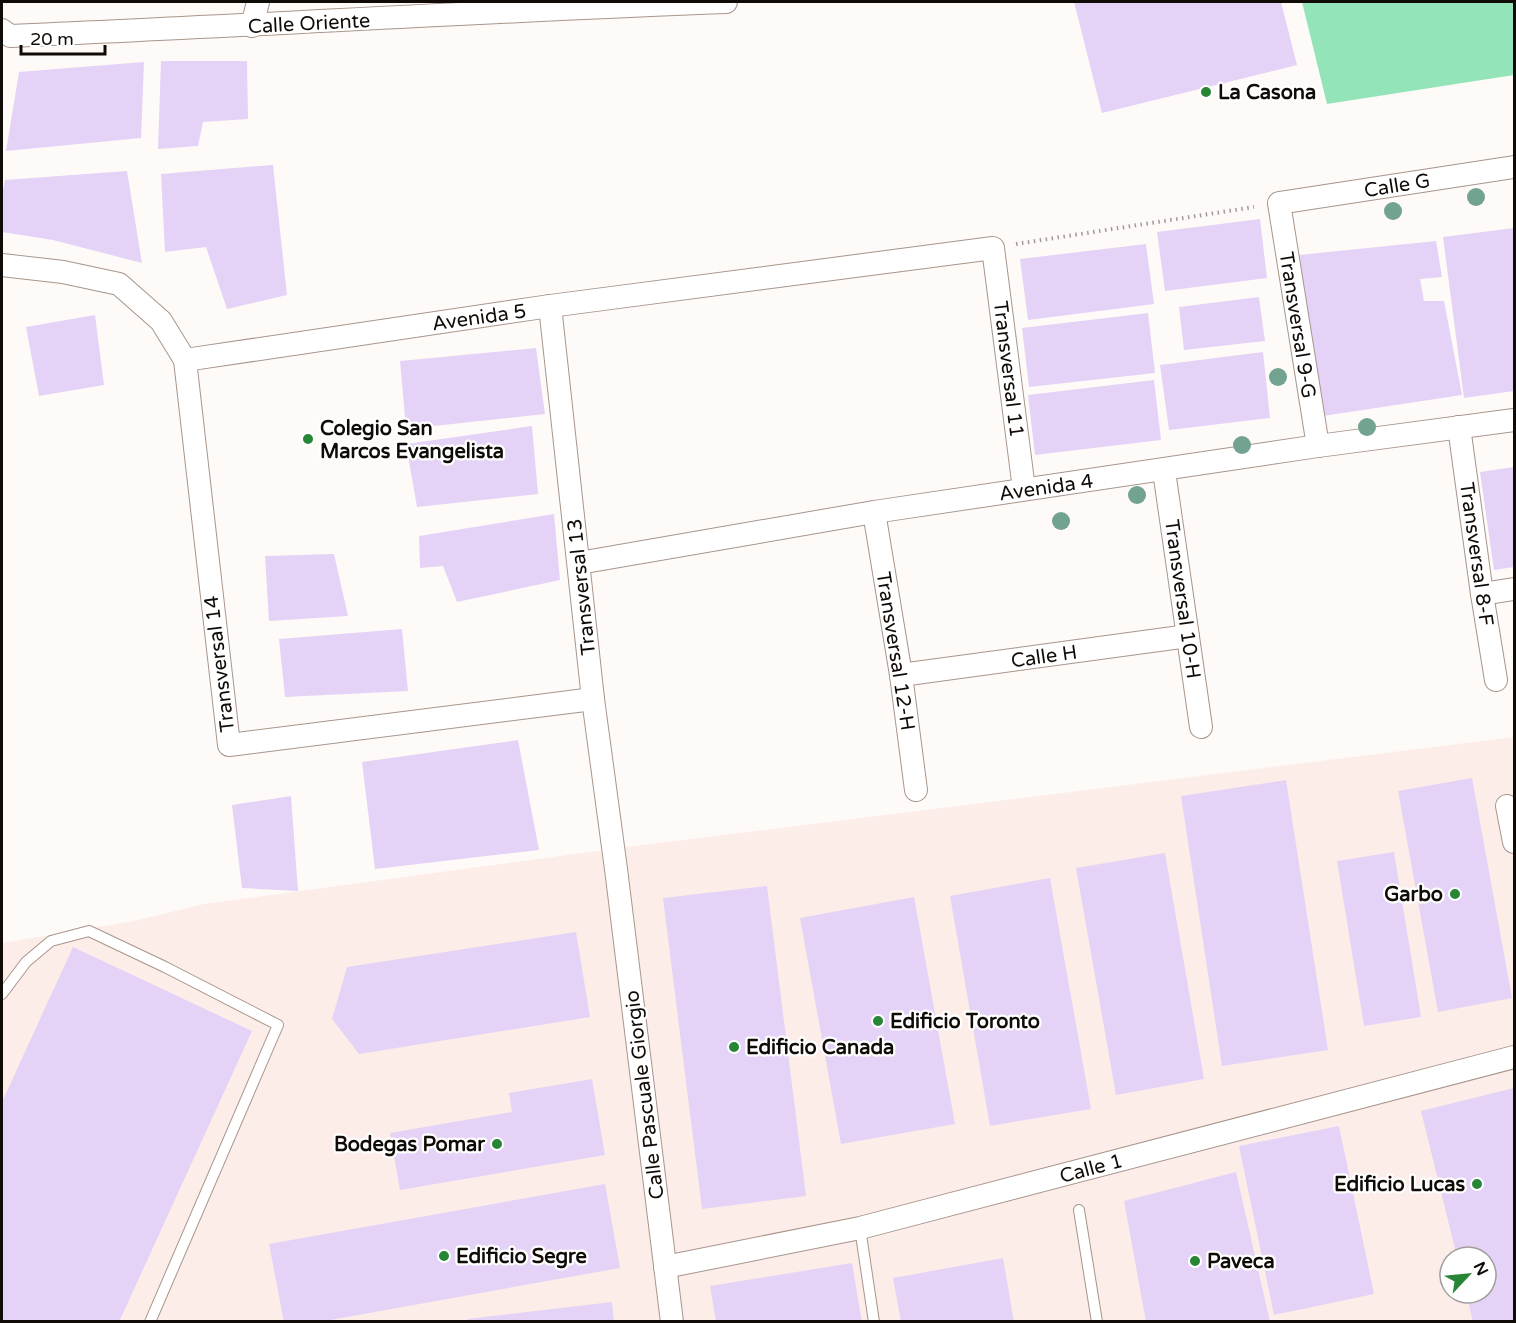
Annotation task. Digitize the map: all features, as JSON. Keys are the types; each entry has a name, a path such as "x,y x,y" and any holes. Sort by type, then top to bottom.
{"street":[{"path":"252,26 258,2"},
{"name":"Calle Oriente","path":"2,30 10,36 252,26 539,5 726,2"},
{"name":"Calle G","path":"1279,203 1515,167"},
{"name":"Transversal 9-G","path":"1279,203 1318,446"},
{"name":"Avenida 5","path":"185,360 550,306 993,248"},
{"name":"Transversal 11","path":"993,248 1024,489"},
{"path":"2,265 63,272 119,284 161,321 185,360"},
{"name":"Transversal 13","path":"550,306 593,699 616,868"},
{"name":"Transversal 14","path":"185,360 229,745 593,699"},
{"name":"Avenida 4","path":"579,563 874,512 1024,489 1515,420"},
{"name":"Transversal 8-F","path":"1460,427 1496,680"},
{"name":"Transversal 10-H","path":"1164,471 1201,728"},
{"name":"Transversal 12-H","path":"874,512 901,675 916,790"},
{"path":"1482,594 1515,589"},
{"name":"Calle H","path":"901,675 1188,636"},
{"path":"1507,806 1515,842"},
{"name":"Calle Pascuale Giorgio","path":"616,868 672,1322"},
{"name":"Calle 1","path":"665,1267 860,1228 1515,1057"}],"lane":[{"path":"2,994 26,962 51,941 89,931 278,1025 150,1322"},
{"path":"1079,1210 1097,1322"},
{"path":"860,1228 874,1322"}],"path":[{"path":"993,248 1279,203"}],"shaded area":[{"path":"1514,737 1514,1321 2,1322 2,943 134,921 204,904 619,848"}],"green space":[{"path":"1302,2 1514,2 1514,75 1327,104"}],"building":[{"path":"1074,2 1281,2 1297,65 1102,113"},
{"path":"161,61 247,61 248,119 203,122 198,146 158,149"},
{"path":"144,62 141,138 6,151 19,72"},
{"path":"273,165 287,295 227,309 206,247 165,252 161,174"},
{"path":"127,171 142,263 53,240 2,232 2,195 5,180"},
{"path":"1260,219 1267,278 1165,291 1157,232"},
{"path":"1514,228 1514,391 1464,398 1443,237"},
{"path":"1436,241 1442,277 1420,279 1424,301 1444,301 1462,395 1323,416 1299,255"},
{"path":"1146,244 1154,304 1028,320 1020,259"},
{"path":"1259,297 1265,341 1184,350 1179,307"},
{"path":"1148,313 1155,373 1029,387 1022,328"},
{"path":"95,315 104,385 39,396 26,327"},
{"path":"536,348 545,414 406,429 400,361"},
{"path":"1263,352 1270,418 1169,430 1160,365"},
{"path":"1154,380 1161,440 1035,455 1028,395"},
{"path":"532,426 538,494 417,507 406,444"},
{"path":"1514,467 1514,567 1494,570 1480,472"},
{"path":"554,514 560,580 457,602 443,566 420,568 419,536"},
{"path":"334,554 348,616 269,621 265,556"},
{"path":"402,629 408,691 285,697 279,639"},
{"path":"518,740 539,850 375,869 362,762"},
{"name":"Garbo","path":"1472,778 1512,998 1438,1012 1398,791"},
{"path":"1286,780 1328,1050 1222,1066 1181,796"},
{"path":"291,796 298,891 242,888 232,805"},
{"path":"1394,852 1421,1017 1364,1026 1337,861"},
{"path":"1165,853 1204,1079 1116,1095 1076,868"},
{"path":"1050,878 1091,1109 990,1126 950,896"},
{"name":"Edificio Canada","path":"767,886 806,1196 702,1209 663,898"},
{"name":"Edificio Toronto","path":"914,897 955,1124 841,1144 800,918"},
{"path":"576,932 590,1017 359,1054 332,1019 347,967"},
{"path":"73,947 252,1031 119,1322 2,1322 2,1102"},
{"name":"Bodegas Pomar","path":"592,1079 605,1155 400,1190 390,1133 512,1112 509,1093"},
{"name":"Edificio Lucas","path":"1514,1088 1514,1322 1473,1322 1469,1305 1498,1305 1498,1245 1454,1245 1421,1111"},
{"path":"1339,1126 1374,1294 1274,1315 1239,1146"},
{"name":"Paveca","path":"1236,1172 1270,1322 1146,1322 1124,1201"},
{"name":"Edificio Segre","path":"605,1184 620,1268 319,1322 284,1322 269,1244"},
{"path":"1003,1258 1014,1322 901,1322 893,1278"},
{"path":"852,1263 862,1322 716,1322 710,1286"},
{"path":"612,1302 614,1322 468,1322 468,1319"}],"place":[{"name":"La Casona","path":"1206,92"},
{"name":"Colegio San Marcos Evangelista","path":"308,439"},
{"name":"Garbo","path":"1455,894"},
{"name":"Edificio Toronto","path":"878,1021"},
{"name":"Edificio Canada","path":"734,1047"},
{"name":"Bodegas Pomar","path":"497,1144"},
{"name":"Edificio Lucas","path":"1477,1184"},
{"name":"Edificio Segre","path":"444,1256"},
{"name":"Paveca","path":"1195,1261"}]}
